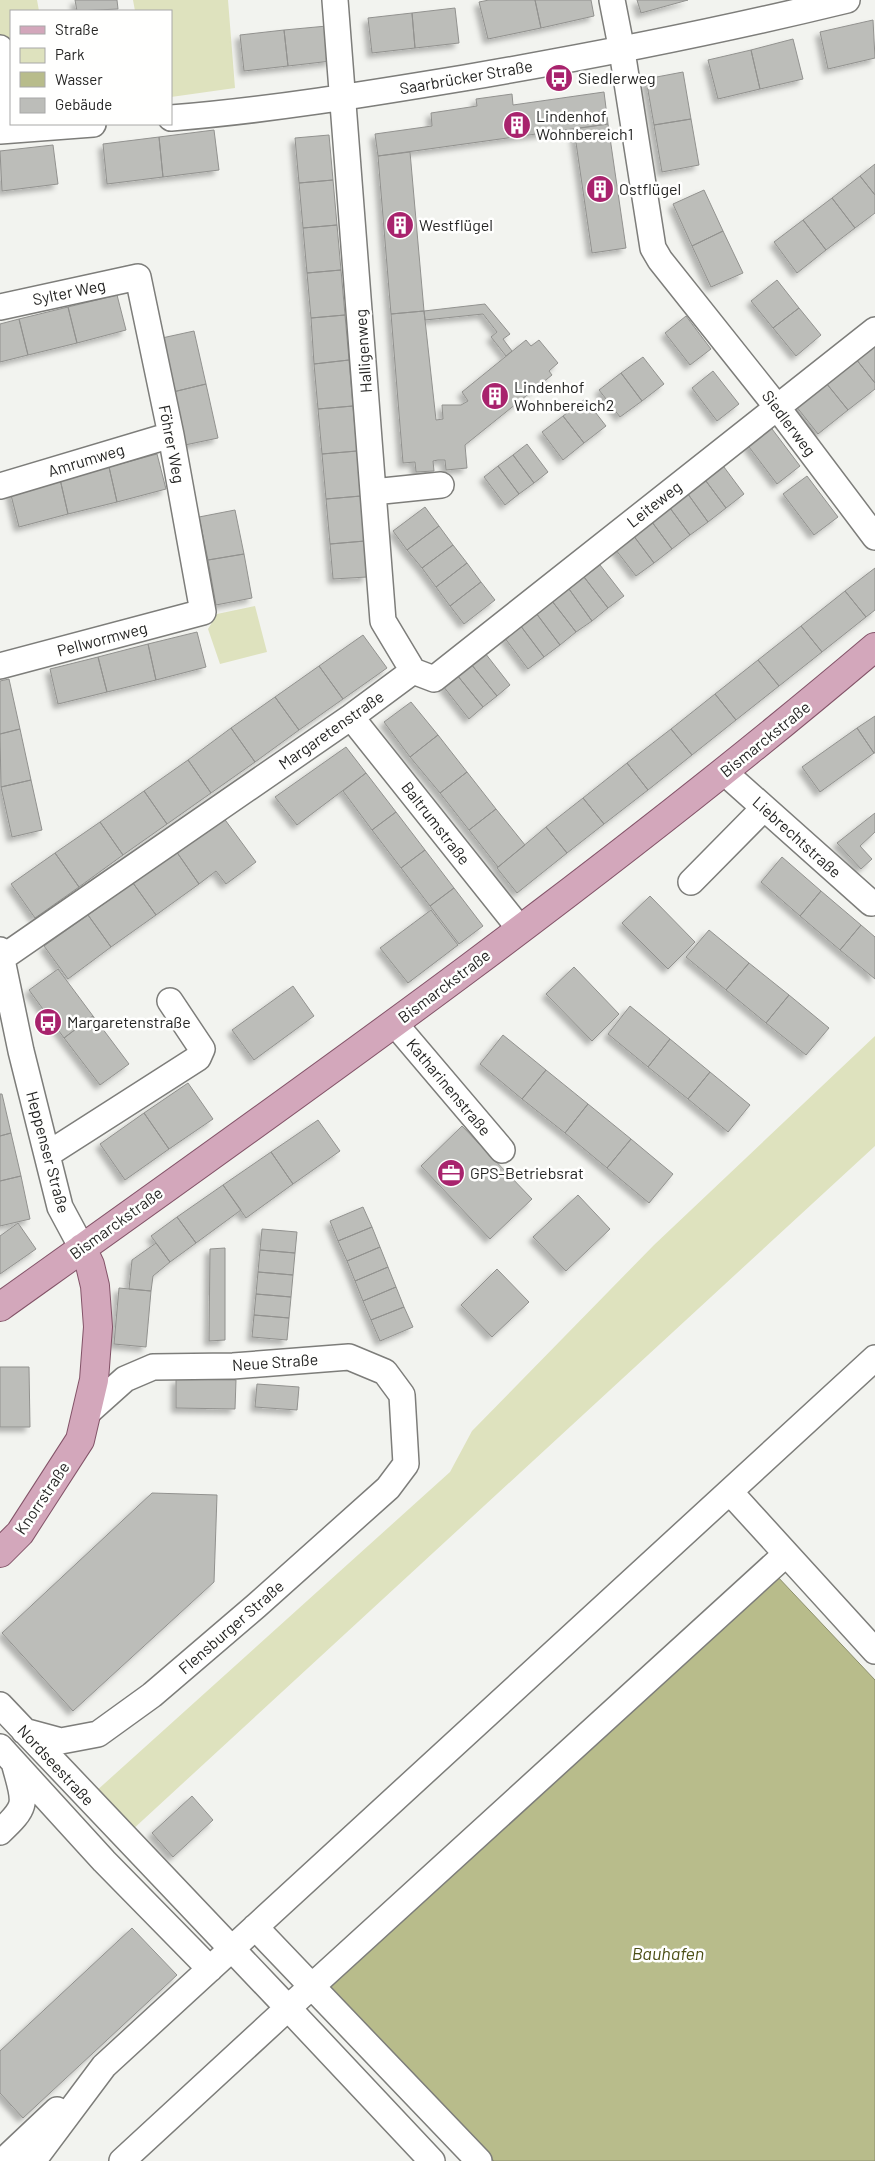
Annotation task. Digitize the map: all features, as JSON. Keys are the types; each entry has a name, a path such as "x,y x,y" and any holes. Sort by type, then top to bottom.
{"main road":[{"name":"Bismarckstraße","path":"0,1307 305,1086 395,1024 724,772 875,647"},
{"name":"Heppenser Straße","path":"80,1440 94,1380 98,1327 95,1286 90,1265 82,1248"},
{"name":"Knorrstraße","path":"0,1553 20,1533 80,1440"}],"street":[{"name":"Halligenweg","path":"335,0 383,621 423,675"},
{"name":"Siedlerweg","path":"612,0 654,248 660,260 777,407 875,537"},
{"name":"Saarbrücker Straße","path":"172,118 223,114 344,98 622,51 847,0"},
{"path":"0,48 6,130 78,125"},
{"name":"Sylter Weg","path":"0,307 138,277"},
{"name":"Föhrer Weg","path":"138,277 171,435 203,612"},
{"name":"Leiteweg","path":"423,675 777,407 875,330"},
{"name":"Amrumweg","path":"0,486 171,435"},
{"path":"373,492 441,485"},
{"name":"Pellwormweg","path":"0,666 203,612"},
{"name":"Margaretenstraße","path":"1,954 352,717 423,675"},
{"name":"Baltrumstraße","path":"352,717 520,928"},
{"name":"Liebrechtstraße","path":"724,772 871,903"},
{"path":"691,882 764,808"},
{"name":"Heppenser Straße","path":"1,954 4,1000 48,1154 60,1208 82,1248"},
{"path":"48,1154 198,1058 202,1049 170,1001"},
{"name":"Katharinenstraße","path":"395,1024 502,1150"},
{"name":"Neue Straße","path":"86,1413 125,1380 153,1368 233,1366 349,1357 385,1372 402,1395 406,1456"},
{"path":"2,2161 875,1358"},
{"name":"Flensburger Straße","path":"24,1731 60,1741 98,1734 152,1696 388,1488 406,1464 406,1456"},
{"path":"730,1492 875,1651"},
{"path":"128,2159 288,2008 786,1554"},
{"name":"Nordseestraße","path":"0,1705 432,2161"},
{"path":"0,1832 19,1814 23,1796 7,1755"},
{"name":"Nordseestraße","path":"7,1755 97,1853 210,1969"},
{"path":"97,1853 119,1832"},
{"path":"255,1927 479,2161"},
{"path":"33,2161 104,2066"}],"green space":[{"path":"0,0 37,0 39,10 10,10 10,108 0,110"},
{"path":"133,0 228,0 235,88 172,97 172,10 135,10"},
{"path":"255,606 267,652 220,664 208,629 217,614"},
{"path":"875,1036 875,1146 131,1831 94,1793 450,1472 472,1431 654,1245"}],"water":[{"name":"Bauhafen","path":"776,1575 875,1680 875,2161 494,2161 330,1986"}],"building":[{"path":"75,0 117,0 118,9 77,10"},
{"path":"489,0 535,0 541,28 488,39 479,2"},
{"path":"535,0 591,0 594,16 541,28"},
{"path":"637,0 688,0 641,13"},
{"path":"455,8 459,43 415,48 412,13"},
{"path":"412,13 415,48 372,53 368,18"},
{"path":"873,20 875,58 828,69 820,32"},
{"path":"327,26 331,61 288,66 284,30"},
{"path":"284,30 288,66 244,71 240,35"},
{"path":"793,39 803,79 760,89 751,50"},
{"path":"751,50 760,89 718,99 708,60"},
{"path":"683,72 691,119 654,125 646,79"},
{"name":"Lindenhof Wohnbereich1","path":"604,92 608,124 378,156 375,134 432,126 431,113 477,106 476,99 512,94 513,105"},
{"path":"691,119 699,165 662,172 654,125"},
{"name":"Ostflügel","path":"608,124 626,248 592,253 574,129"},
{"path":"214,130 219,170 163,177 159,137"},
{"path":"329,135 333,180 299,183 295,138"},
{"path":"159,137 163,177 107,184 103,144"},
{"path":"53,145 58,184 2,191 0,151"},
{"name":"Westflügel","path":"410,152 424,311 391,314 378,156"},
{"path":"875,164 875,195 860,176"},
{"path":"860,176 875,195 875,213 855,228 832,198"},
{"path":"333,180 337,225 303,228 299,183"},
{"path":"704,190 723,231 692,246 673,204"},
{"path":"832,198 855,228 826,250 803,220"},
{"path":"803,220 826,250 797,273 774,242"},
{"path":"337,225 341,270 307,273 303,228"},
{"path":"723,231 743,273 711,287 692,246"},
{"path":"341,270 345,315 311,318 307,273"},
{"path":"777,280 799,308 773,328 751,301"},
{"path":"117,295 126,330 77,343 68,307"},
{"path":"485,304 510,334 503,339 512,351 506,356 491,337 497,332 483,314 425,320 424,311"},
{"path":"68,307 77,343 28,355 19,319"},
{"path":"799,308 821,335 796,356 773,328"},
{"name":"Lindenhof Wohnbereich2","path":"424,311 436,420 443,419 442,405 461,405 468,401 462,392 526,340 531,346 539,340 558,363 549,371 552,375 465,445 467,468 446,470 445,460 438,460 433,461 434,471 416,472 415,462 403,463 391,314"},
{"path":"345,315 349,360 314,364 311,318"},
{"path":"686,316 711,349 690,365 665,333"},
{"path":"19,319 28,355 0,362 0,324"},
{"path":"194,331 206,384 173,392 162,338"},
{"path":"875,336 875,383 852,354"},
{"path":"852,354 875,383 875,389 848,410 822,378"},
{"path":"643,357 664,384 642,401 621,373"},
{"path":"349,360 353,406 318,409 314,364"},
{"path":"713,371 739,404 717,421 692,388"},
{"path":"621,373 642,401 620,417 599,390"},
{"path":"822,378 848,410 818,434 792,401"},
{"path":"206,384 218,438 185,445 173,392"},
{"path":"585,399 606,426 584,443 563,416"},
{"path":"353,406 357,451 322,454 318,409"},
{"path":"563,416 584,443 563,460 542,432"},
{"path":"769,425 800,466 777,484 746,443"},
{"path":"527,444 548,472 534,483 513,455"},
{"path":"357,451 361,496 326,499 322,454"},
{"path":"157,454 166,489 117,502 109,467"},
{"path":"513,455 534,483 519,494 498,466"},
{"path":"721,463 744,494 726,508 703,477"},
{"path":"498,466 519,494 505,505 484,477"},
{"path":"109,467 117,502 68,514 60,479"},
{"path":"807,476 838,517 814,535 783,494"},
{"path":"703,477 726,508 708,522 685,490"},
{"path":"60,479 68,514 19,527 10,491"},
{"path":"685,490 708,522 690,535 667,504"},
{"path":"361,496 365,541 330,544 326,499"},
{"path":"667,504 690,535 672,549 649,518"},
{"path":"425,507 439,526 407,550 393,531"},
{"path":"235,510 244,554 208,560 199,517"},
{"path":"649,518 672,549 654,563 630,531"},
{"path":"439,526 453,545 422,568 407,550"},
{"path":"630,531 654,563 636,576 612,545"},
{"path":"365,541 367,577 333,579 330,544"},
{"path":"453,545 467,563 436,587 422,568"},
{"path":"244,554 252,598 216,605 208,560"},
{"path":"467,563 481,582 450,606 436,587"},
{"path":"600,565 624,596 608,608 584,577"},
{"path":"875,568 875,610 866,617 845,591"},
{"path":"584,577 608,608 592,621 569,589"},
{"path":"481,582 495,600 464,624 450,606"},
{"path":"569,589 592,621 576,632 552,601"},
{"path":"845,591 866,617 822,652 801,626"},
{"path":"552,601 576,632 560,645 536,613"},
{"path":"536,613 560,645 544,657 520,625"},
{"path":"520,625 544,657 528,669 504,637"},
{"path":"801,626 822,652 779,686 758,660"},
{"path":"197,632 206,667 156,680 148,644"},
{"path":"363,635 387,668 343,699 319,666"},
{"path":"148,644 156,680 107,692 98,657"},
{"path":"485,653 510,685 497,696 471,664"},
{"path":"98,657 107,692 58,704 50,669"},
{"path":"758,660 779,686 736,720 715,694"},
{"path":"471,664 497,696 483,707 457,675"},
{"path":"319,666 343,699 299,730 275,697"},
{"path":"457,675 483,707 469,719 443,686"},
{"path":"9,679 20,729 0,734 0,681"},
{"path":"715,694 736,720 692,755 671,729"},
{"path":"275,697 299,730 255,762 231,728"},
{"path":"411,702 438,735 410,757 384,722"},
{"path":"875,716 875,753 874,753 857,728"},
{"path":"231,728 255,762 211,793 188,760"},
{"path":"857,728 874,753 820,792 802,767"},
{"path":"20,729 31,780 1,787 0,734"},
{"path":"671,729 692,755 648,790 627,763"},
{"path":"438,735 467,772 440,793 410,757"},
{"path":"346,747 366,773 297,825 275,797"},
{"path":"188,760 211,793 167,824 144,791"},
{"path":"627,763 648,790 604,824 583,798"},
{"path":"467,772 496,809 469,830 440,793"},
{"path":"366,773 396,812 372,830 343,791"},
{"path":"31,780 42,830 12,837 1,787"},
{"path":"144,791 167,824 123,855 100,822"},
{"path":"583,798 604,824 567,853 546,827"},
{"path":"496,809 525,845 498,867 469,830"},
{"path":"396,812 425,850 401,868 372,830"},
{"path":"875,813 875,832 860,846 872,859 861,869 837,843"},
{"path":"223,817 256,862 226,884 216,871 199,884 176,851"},
{"path":"100,822 123,855 79,887 55,853"},
{"path":"546,827 567,853 517,893 497,868"},
{"path":"425,850 454,888 430,906 401,868"},
{"path":"176,851 199,884 156,915 133,883"},
{"path":"55,853 79,887 35,918 11,884"},
{"path":"782,857 821,891 800,916 761,882"},
{"path":"133,883 156,915 111,947 88,915"},
{"path":"454,888 483,926 459,944 430,906"},
{"path":"821,891 861,925 840,950 800,916"},
{"path":"650,896 695,942 668,969 622,923"},
{"path":"431,910 458,945 408,983 380,948"},
{"path":"88,915 111,947 68,979 44,946"},
{"path":"861,925 875,937 875,979 840,950"},
{"path":"709,930 749,963 726,990 686,957"},
{"path":"749,963 789,995 766,1023 726,990"},
{"path":"574,967 619,1014 592,1041 546,994"},
{"path":"58,969 93,1016 64,1038 29,990"},
{"path":"293,986 314,1016 254,1060 232,1030"},
{"path":"789,995 829,1028 806,1055 766,1023"},
{"path":"630,1006 670,1039 648,1067 608,1034"},
{"path":"93,1016 129,1064 100,1085 64,1038"},
{"path":"503,1035 546,1070 522,1099 480,1064"},
{"path":"670,1039 710,1072 688,1099 648,1067"},
{"path":"546,1070 588,1104 565,1133 522,1099"},
{"path":"710,1072 750,1105 728,1132 688,1099"},
{"path":"188,1083 213,1119 169,1149 144,1113"},
{"path":"0,1094 2,1094 11,1133 0,1136"},
{"path":"588,1104 631,1139 607,1168 565,1133"},
{"path":"144,1113 169,1149 125,1180 100,1144"},
{"path":"318,1120 340,1151 293,1184 271,1152"},
{"path":"462,1126 532,1199 490,1239 421,1166"},
{"path":"11,1133 21,1176 0,1181 0,1136"},
{"path":"631,1139 673,1174 649,1203 607,1168"},
{"path":"271,1152 293,1184 246,1218 223,1185"},
{"path":"21,1176 30,1219 0,1226 0,1181"},
{"path":"223,1185 241,1210 196,1243 177,1217"},
{"path":"578,1195 610,1229 566,1271 533,1237"},
{"path":"363,1207 372,1227 338,1241 330,1221"},
{"path":"177,1217 196,1243 170,1262 151,1236"},
{"path":"18,1223 36,1249 0,1274 0,1236"},
{"path":"372,1227 380,1247 347,1261 338,1241"},
{"path":"262,1229 297,1232 295,1253 260,1250"},
{"path":"156,1243 170,1262 153,1276 151,1291 129,1289 132,1260"},
{"path":"380,1247 388,1267 355,1281 347,1261"},
{"path":"225,1248 225,1340 209,1341 210,1249"},
{"path":"260,1250 295,1253 293,1275 258,1272"},
{"path":"388,1267 396,1287 363,1301 355,1281"},
{"path":"497,1269 529,1302 492,1337 461,1305"},
{"path":"258,1272 293,1275 291,1297 256,1294"},
{"path":"396,1287 404,1307 371,1320 363,1301"},
{"path":"119,1288 151,1291 146,1347 114,1344"},
{"path":"256,1294 291,1297 289,1318 254,1315"},
{"path":"404,1307 413,1327 380,1341 371,1320"},
{"path":"254,1315 289,1318 287,1340 252,1337"},
{"path":"0,1367 29,1367 30,1427 0,1427"},
{"path":"176,1379 236,1380 235,1409 176,1408"},
{"path":"257,1384 299,1387 297,1410 255,1407"},
{"path":"152,1493 217,1495 214,1582 73,1711 2,1633"},
{"path":"192,1796 213,1820 173,1857 152,1833"},
{"path":"132,1928 177,1975 23,2118 0,2093 0,2051"}],"place":[{"name":"Siedlerweg","path":"559,78"},
{"name":"Lindenhof Wohnbereich1","path":"517,125"},
{"name":"Ostflügel","path":"600,189"},
{"name":"Westflügel","path":"400,225"},
{"name":"Lindenhof Wohnbereich2","path":"495,396"},
{"name":"Margaretenstraße","path":"48,1022"},
{"name":"GPS-Betriebsrat","path":"451,1173"}]}
